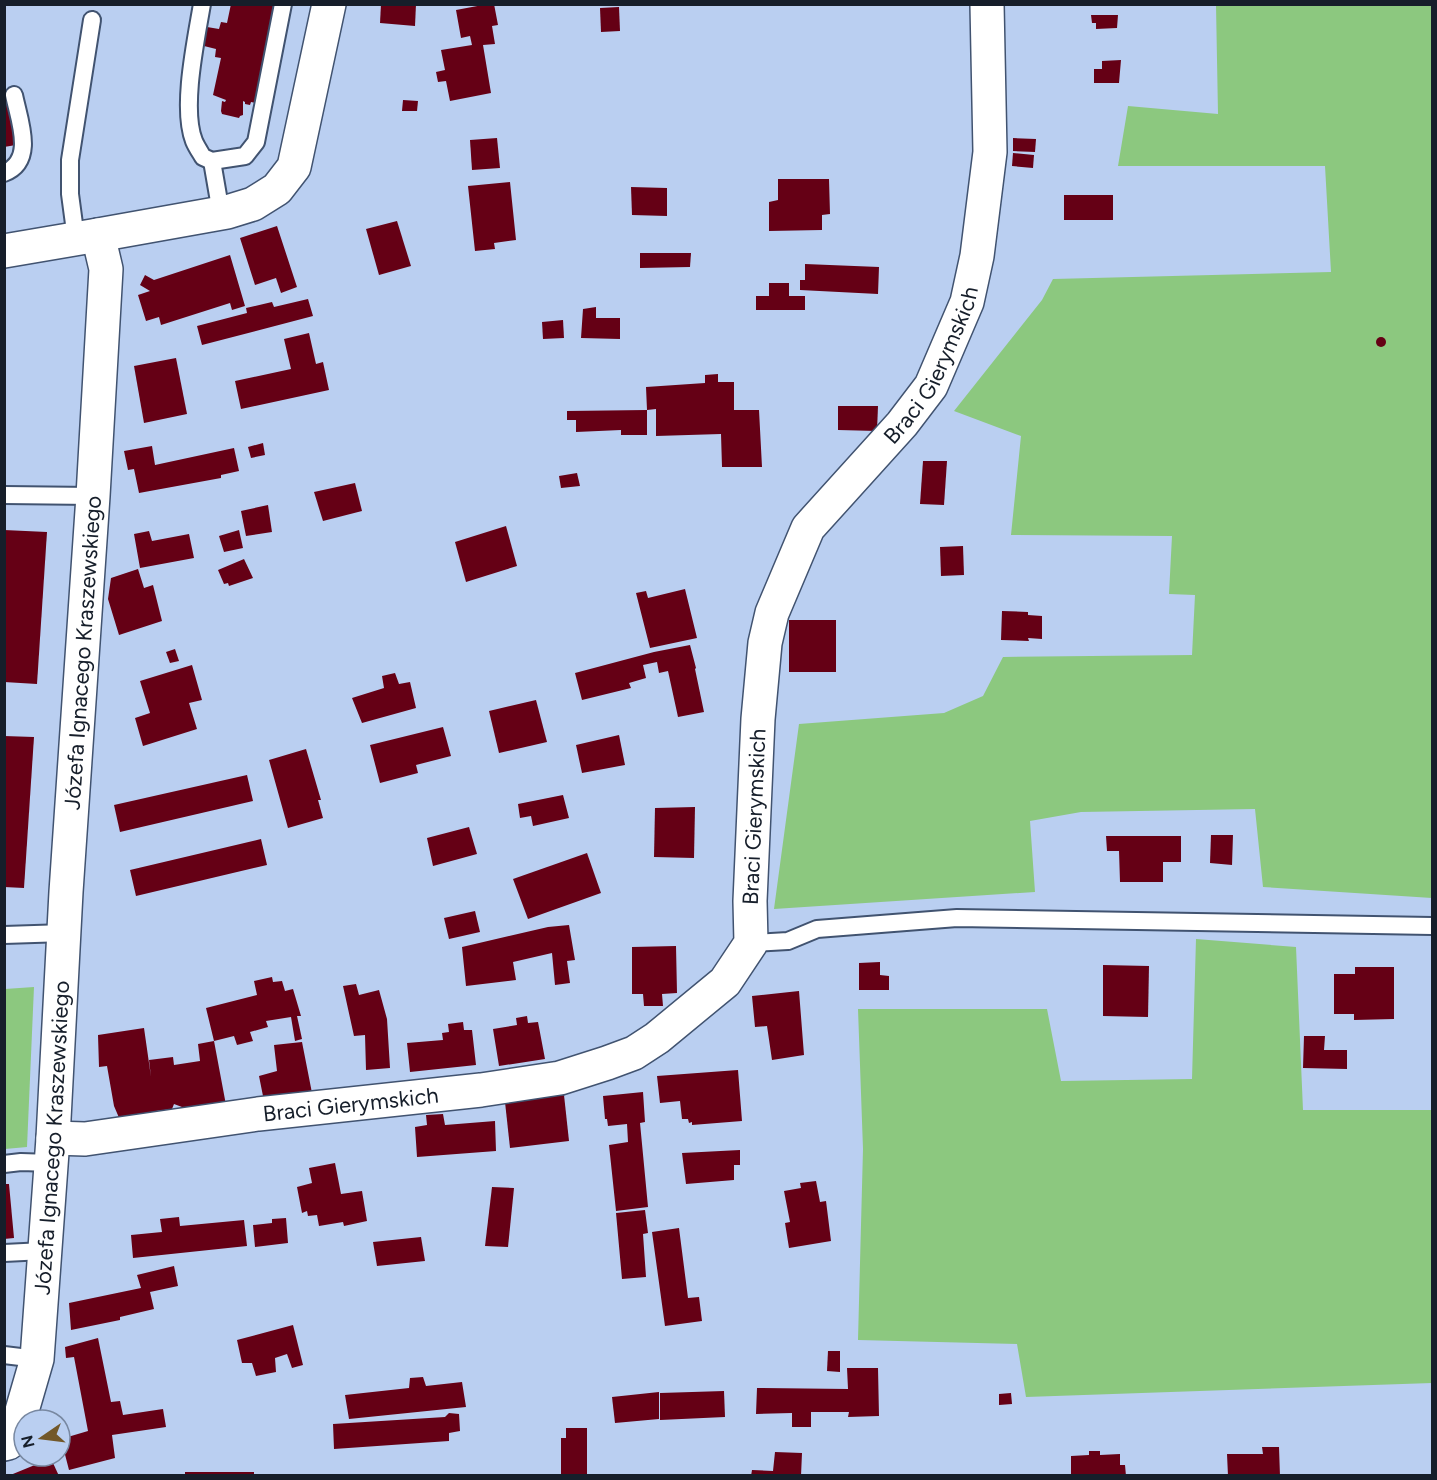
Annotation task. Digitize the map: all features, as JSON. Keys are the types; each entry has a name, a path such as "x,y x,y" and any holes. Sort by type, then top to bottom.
{"street":[{"path":"4,251 221,213 253,204 278,189 294,167 329,4"},
{"name":"Braci Gierymskich","path":"52,1151 85,1139 258,1114 481,1090 560,1078 634,1053 657,1038 725,982 751,943 750,901 758,719 765,643 772,613 808,528 902,424 931,386 967,302 977,256 990,152 987,4"},
{"name":"Józefa Ignacego Kraszewskiego","path":"4,1444 8,1443 19,1421 37,1359 52,1151 66,892 106,269 87,237"}],"lane":[{"path":"202,4 190,86 191,118 193,139 203,157 212,161 245,156 256,142 283,4"},
{"path":"87,237 70,194 70,160 92,20"},
{"path":"4,173 17,166 23,154 23,142 14,95"},
{"path":"212,161 221,213"},
{"path":"4,495 93,496"},
{"path":"751,943 788,941 817,929 957,918 1432,926"},
{"path":"4,935 65,933"},
{"path":"4,1164 21,1162 52,1151"},
{"path":"4,1253 44,1251"},
{"path":"4,1355 37,1359"}],"green space":[{"path":"1216,5 1432,5 1432,898 1263,887 1255,809 1081,812 1030,821 1035,892 774,909 799,724 944,713 983,696 1003,657 1192,655 1195,595 1169,594 1172,536 1011,535 1021,436 954,411 1042,300 1053,279 1331,272 1325,166 1118,166 1128,106 1218,114"},
{"path":"1196,939 1296,947 1303,1110 1432,1110 1432,1383 1026,1397 1017,1344 858,1340 863,1149 858,1009 1047,1009 1061,1081 1192,1079"},
{"path":"34,987 27,1147 5,1149 5,989"}],"building":[{"path":"231,4 274,4 256,103 251,102 250,105 243,101 243,115 239,118 222,114 222,101 226,100 213,95 221,58 215,57 216,49 204,46 207,27 219,29 221,22 227,23"},
{"path":"381,4 416,4 415,26 380,23"},
{"path":"494,4 498,25 492,26 495,44 483,45 491,93 450,101 446,81 438,82 436,72 445,70 441,50 472,45 470,36 461,38 456,10"},
{"path":"619,7 620,31 601,32 600,8"},
{"path":"1091,15 1118,15 1117,28 1096,29 1096,23 1092,23"},
{"path":"1121,60 1119,83 1094,83 1094,69 1102,69 1102,61"},
{"path":"4,90 16,145 4,147"},
{"path":"403,100 418,101 417,111 402,111"},
{"path":"497,138 500,168 472,170 470,140"},
{"path":"1013,138 1036,139 1035,152 1013,151"},
{"path":"1013,153 1034,155 1033,168 1012,166"},
{"path":"778,179 829,179 830,214 822,215 822,230 769,231 769,202 778,200"},
{"path":"510,182 516,240 494,243 495,249 475,251 468,186"},
{"path":"631,187 667,188 667,216 632,215"},
{"path":"1064,195 1113,195 1113,220 1064,220"},
{"path":"397,221 411,266 379,275 366,229"},
{"path":"277,226 297,287 281,293 276,278 255,285 240,238"},
{"path":"640,253 691,253 690,267 640,268"},
{"path":"230,255 245,306 232,310 230,303 161,325 159,317 146,321 138,295 150,291 140,285 145,275 154,280"},
{"path":"805,264 879,267 878,294 800,290 800,280 805,280"},
{"path":"769,283 789,283 789,296 805,296 805,310 756,310 756,296 769,296"},
{"path":"308,299 313,316 202,345 197,326 247,313 246,308 272,302 274,307"},
{"path":"596,307 596,318 620,318 620,339 581,338 583,309"},
{"path":"563,320 564,338 543,339 542,322"},
{"path":"309,333 316,364 323,362 329,390 241,409 235,381 291,369 284,339"},
{"path":"1381,337 1386,342 1381,347 1376,342"},
{"path":"176,358 187,414 144,423 134,366"},
{"path":"718,374 718,382 734,382 734,410 759,410 762,467 722,467 721,434 656,436 656,409 647,410 646,387 705,383 705,375"},
{"path":"838,406 878,406 877,431 838,430"},
{"path":"647,410 647,435 621,435 621,430 576,432 576,420 567,420 567,411"},
{"path":"263,443 265,455 251,458 248,447"},
{"path":"152,446 155,465 234,448 239,471 221,475 221,478 139,493 134,469 128,470 124,451"},
{"path":"923,461 947,461 944,505 920,504"},
{"path":"577,473 580,486 561,488 559,476"},
{"path":"355,483 362,511 323,521 314,492"},
{"path":"268,505 272,532 246,536 241,511"},
{"path":"506,526 517,566 466,582 455,542"},
{"path":"4,530 47,532 37,684 4,682"},
{"path":"239,530 243,548 224,552 219,536"},
{"path":"149,531 152,541 189,534 194,558 140,568 134,534"},
{"path":"963,546 964,575 941,576 940,547"},
{"path":"244,559 253,578 229,586 228,583 224,584 218,570"},
{"path":"138,569 144,588 153,585 162,621 119,635 108,599 111,578"},
{"path":"685,589 697,638 650,648 636,593 646,591 648,598"},
{"path":"1002,611 1028,612 1028,615 1042,616 1042,639 1001,640"},
{"path":"789,620 836,620 836,672 789,672"},
{"path":"690,645 704,712 678,717 668,671 659,673 657,662 643,665 646,678 629,683 631,688 582,700 575,673"},
{"path":"175,649 179,661 170,663 166,652"},
{"path":"192,665 202,700 189,703 197,729 143,746 135,718 150,713 140,681"},
{"path":"395,673 399,684 410,682 416,708 362,723 352,698 384,688 382,676"},
{"path":"536,700 547,742 499,753 489,711"},
{"path":"443,727 451,756 416,765 418,773 380,783 370,745"},
{"path":"619,735 625,765 582,773 576,745"},
{"path":"4,736 34,737 24,888 4,887"},
{"path":"306,749 321,800 318,800 323,818 288,828 269,760"},
{"path":"247,775 253,801 120,832 114,805"},
{"path":"563,795 569,818 533,826 531,816 520,818 518,804"},
{"path":"695,807 694,858 654,857 655,808"},
{"path":"469,827 477,854 433,866 427,838"},
{"path":"1211,835 1233,835 1232,865 1210,863"},
{"path":"1106,836 1181,836 1181,862 1163,862 1163,882 1120,882 1119,851 1107,851"},
{"path":"261,839 267,865 136,896 130,870"},
{"path":"587,853 601,893 528,919 513,879"},
{"path":"475,911 480,932 449,939 444,918"},
{"path":"569,925 575,960 567,961 570,983 555,985 552,953 513,962 516,980 466,986 462,947 548,927"},
{"path":"676,946 677,993 662,994 663,1006 644,1006 643,994 632,994 632,947"},
{"path":"880,962 880,975 889,976 889,990 859,990 859,963"},
{"path":"1103,965 1149,966 1148,1017 1103,1016"},
{"path":"1355,967 1394,967 1394,1019 1354,1020 1354,1014 1334,1014 1334,974 1355,974"},
{"path":"272,977 273,982 282,981 285,991 293,989 301,1016 297,1016 302,1039 295,1041 291,1017 266,1021 268,1027 250,1032 253,1041 237,1045 234,1036 214,1041 206,1008 257,995 254,981"},
{"path":"356,984 359,995 379,990 387,1019 390,1068 366,1070 365,1035 354,1036 343,986"},
{"path":"799,991 804,1055 772,1060 767,1026 755,1027 752,996"},
{"path":"527,1016 528,1023 538,1022 545,1059 499,1066 493,1029 517,1025 516,1018"},
{"path":"463,1022 464,1030 472,1030 476,1065 410,1072 407,1043 443,1040 442,1033 449,1032 448,1024"},
{"path":"144,1028 151,1077 149,1060 173,1057 174,1065 200,1061 198,1044 214,1041 226,1105 190,1110 174,1104 172,1109 156,1111 156,1115 120,1120 114,1106 107,1066 99,1067 98,1035"},
{"path":"1304,1036 1325,1036 1324,1050 1347,1050 1347,1069 1303,1068"},
{"path":"302,1042 312,1093 264,1101 259,1076 277,1071 274,1045"},
{"path":"738,1070 742,1121 692,1125 688,1119 682,1119 680,1101 660,1103 657,1076"},
{"path":"643,1092 645,1122 640,1123 648,1207 616,1211 609,1145 628,1142 627,1124 608,1126 607,1119 605,1119 603,1096"},
{"path":"564,1095 569,1141 510,1148 505,1102"},
{"path":"443,1114 445,1125 495,1121 496,1151 417,1157 415,1127 427,1125 426,1115"},
{"path":"740,1150 740,1165 734,1165 734,1180 686,1184 682,1153"},
{"path":"335,1163 341,1194 362,1191 367,1221 344,1226 343,1222 319,1226 317,1215 308,1216 307,1211 302,1213 297,1187 312,1183 309,1168"},
{"path":"816,1181 820,1202 826,1201 831,1241 789,1248 785,1223 790,1222 784,1191 801,1188 800,1183"},
{"path":"4,1184 9,1184 14,1238 4,1239"},
{"path":"492,1187 514,1188 508,1247 485,1246"},
{"path":"645,1210 648,1233 643,1234 646,1277 622,1279 616,1213"},
{"path":"179,1217 180,1226 244,1220 247,1246 133,1258 131,1235 162,1232 160,1219"},
{"path":"286,1218 288,1243 255,1247 253,1225 272,1223 272,1219"},
{"path":"679,1228 688,1298 699,1297 702,1321 665,1326 652,1232"},
{"path":"421,1237 425,1261 377,1266 373,1242"},
{"path":"174,1266 178,1286 150,1292 154,1309 120,1317 120,1320 71,1330 69,1303 141,1288 137,1275"},
{"path":"293,1325 303,1365 292,1368 287,1354 275,1358 276,1372 256,1376 252,1363 242,1363 237,1340"},
{"path":"98,1338 111,1402 120,1401 123,1415 163,1409 166,1427 112,1435 115,1458 69,1470 68,1468 72,1468 72,1436 88,1431 74,1357 66,1358 65,1347"},
{"path":"828,1351 840,1351 840,1372 827,1371"},
{"path":"847,1368 878,1368 879,1416 848,1417 849,1412 811,1412 811,1427 792,1427 792,1413 756,1414 757,1388 848,1389"},
{"path":"423,1377 426,1386 462,1382 466,1407 349,1419 345,1395 409,1388 410,1378"},
{"path":"724,1391 725,1417 660,1420 660,1393"},
{"path":"659,1392 659,1419 615,1423 612,1397"},
{"path":"1011,1393 1012,1404 999,1405 999,1394"},
{"path":"449,1413 459,1414 460,1431 449,1433 449,1441 334,1449 333,1424 445,1417"},
{"path":"566,1428 587,1428 587,1476 561,1476 561,1438 566,1438"},
{"path":"1262,1447 1279,1447 1280,1476 1228,1476 1227,1454 1263,1454"},
{"path":"1089,1451 1100,1451 1100,1455 1120,1454 1120,1465 1125,1465 1126,1476 1071,1476 1071,1456 1089,1455"},
{"path":"775,1452 802,1453 801,1476 751,1476 752,1470 773,1471"},
{"path":"28,1468 55,1468 59,1476 8,1476"},
{"path":"185,1472 254,1472 254,1476 185,1476"}]}
